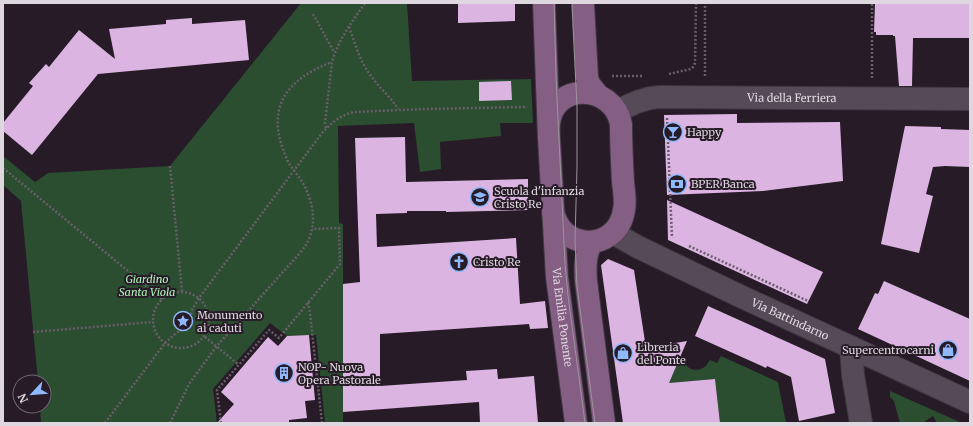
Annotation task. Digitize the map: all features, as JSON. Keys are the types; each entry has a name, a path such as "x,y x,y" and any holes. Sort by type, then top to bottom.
{"main road":[{"name":"Via Emilia Ponente","path":"544,3 548,127 557,277 576,423"},
{"path":"583,3 586,66 589,84 591,88 602,86 609,102 617,112 621,124 625,209 620,223 613,233 598,241 592,242 587,253 585,270 604,423"},
{"name":"Via Emilia Ponente","path":"548,127 549,118 554,107 563,99 582,92 590,93 602,86"},
{"name":"Via Emilia Ponente","path":"553,211 555,220 568,236 576,240 592,242"}],"street":[{"name":"Via della Ferriera","path":"617,112 641,100 659,97 970,100"},
{"name":"Via Battindarno","path":"613,233 638,248 970,402"},
{"path":"851,347 853,375 861,423"}],"path":[{"path":"326,128 325,123 334,53 365,3"},
{"path":"679,72 691,69 695,63 696,3"},
{"path":"705,3 705,76"},
{"path":"872,3 872,79"},
{"path":"313,14 334,53"},
{"path":"349,27 366,68 399,110"},
{"path":"170,423 189,384 216,346 299,254 311,235 312,210 309,197 303,182 286,158 278,129 278,115 281,102 288,91 300,79 310,71 332,62"},
{"path":"602,86 644,76"},
{"path":"105,423 165,343 190,321 192,310 199,298 326,128 335,121 348,114 399,110 532,106"},
{"path":"667,115 672,238"},
{"path":"170,166 182,292"},
{"path":"3,168 162,299"},
{"path":"221,423 217,390 269,330 279,338 340,264 339,228 312,228"},
{"path":"668,236 679,241"},
{"path":"685,244 808,302"},
{"path":"174,292 182,292 191,293 205,304 209,313 210,321 205,336 197,343 185,347 173,347 159,338 155,331 153,322 154,314 157,306 167,295 174,292"},
{"path":"308,302 322,423"},
{"path":"33,332 153,322"},
{"path":"205,336 239,365"}],"green space":[{"name":"Giardino Santa Viola","path":"301,3 407,3 412,81 531,79 533,123 500,123 501,136 440,142 441,169 420,172 414,123 338,126 339,223 343,224 343,423 325,423 316,335 287,336 270,323 213,389 217,423 41,423 40,414 52,414 52,374 37,374 21,201 3,185 3,156 35,182 48,173 170,166"},
{"path":"675,352 681,354 686,365 695,370 703,368 710,360 717,363 721,356 778,382 786,423 720,423 715,379 663,384"},
{"path":"890,391 962,423 937,423 933,416 924,422 925,423 900,423 894,401 890,397"}],"building":[{"path":"458,3 515,3 515,21 458,23"},
{"path":"875,3 970,3 970,38 913,38 912,86 899,86 895,36 876,35 876,32 874,32"},
{"path":"192,18 192,24 245,20 249,60 98,74 32,155 3,131 3,123 33,86 29,83 46,64 49,67 79,30 115,59 109,29 166,24 166,20"},
{"path":"511,81 512,100 479,101 479,82"},
{"path":"737,114 737,123 840,122 843,181 763,191 667,195 664,115"},
{"path":"905,126 941,127 941,129 970,130 970,167 933,167 926,194 933,196 919,253 881,244"},
{"path":"405,137 406,182 528,179 528,210 446,212 407,211 407,213 376,214 377,247 516,238 520,304 545,301 548,328 530,329 529,324 380,334 380,386 467,380 466,371 497,369 498,379 534,376 538,423 480,423 479,402 343,412 343,284 360,282 355,138"},
{"path":"667,200 823,272 807,304 668,240"},
{"path":"608,259 634,270 646,348 687,341 669,383 715,379 720,423 623,423 601,265"},
{"path":"884,281 970,319 970,381 858,329 875,293 878,294"},
{"path":"708,306 825,359 835,413 799,421 791,377 767,366 766,368 695,336"},
{"name":"NOP- Nuova Opera Pastorale","path":"309,335 315,400 305,401 307,418 289,420 289,423 217,423 234,404 221,392 268,337 278,346 287,336"}],"tram line":[{"path":"554,3 565,264 585,423"},
{"path":"572,3 577,107 575,240 577,286 595,423"}],"place":[{"name":"Happy","path":"673,132"},
{"name":"BPER Banca","path":"677,184"},
{"name":"Scuola d'infanzia Cristo Re","path":"480,197"},
{"name":"Cristo Re","path":"459,262"},
{"name":"Monumento ai caduti","path":"183,321"},
{"name":"Supercentrocarni","path":"948,350"},
{"name":"Libreria del Ponte","path":"623,353"},
{"name":"NOP- Nuova Opera Pastorale","path":"284,373"}]}
